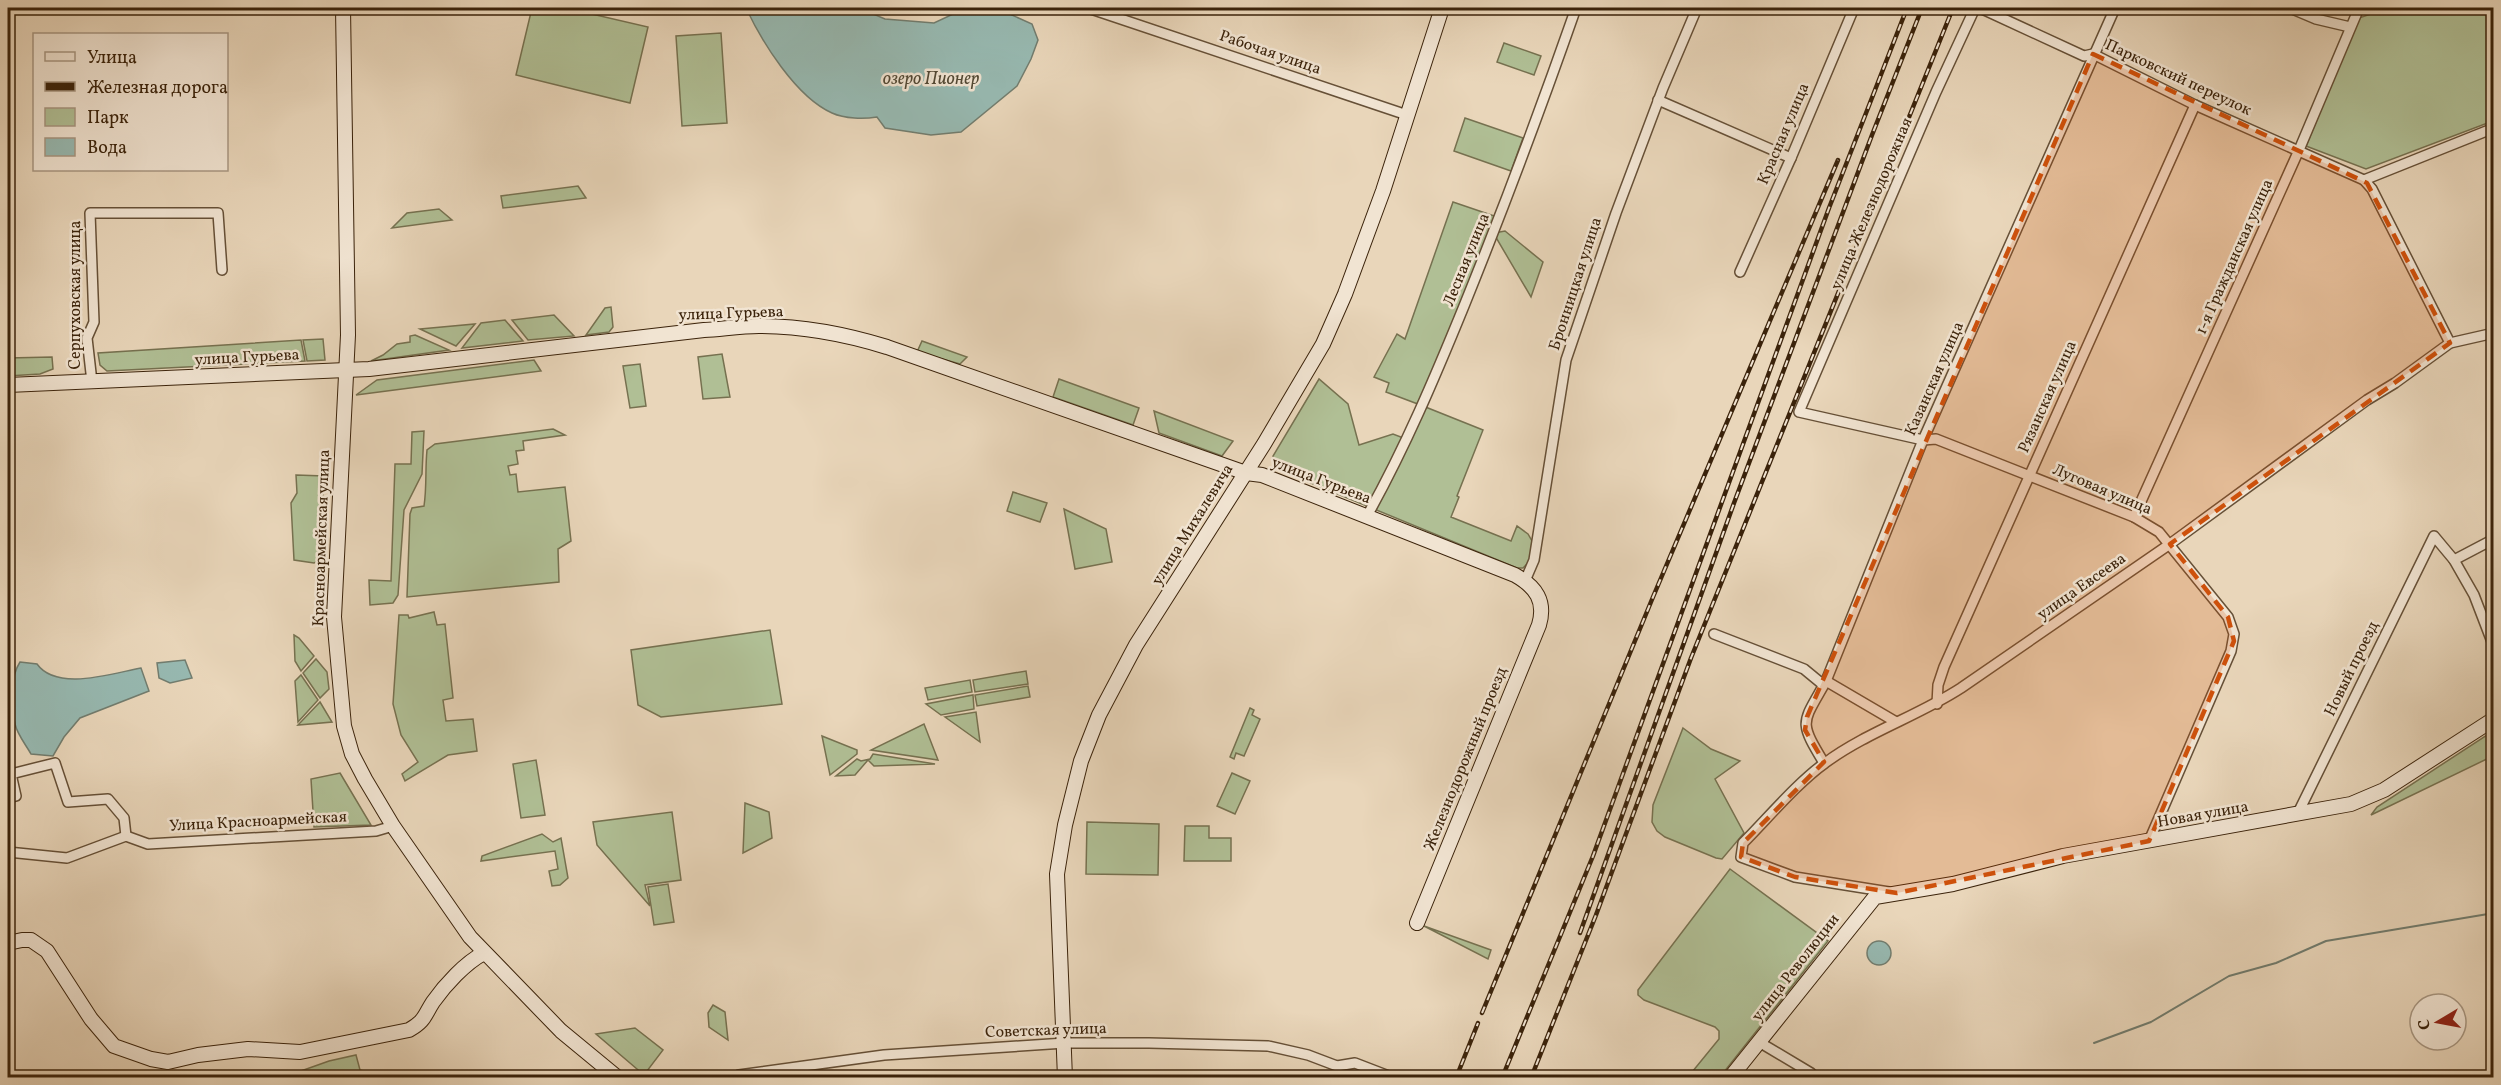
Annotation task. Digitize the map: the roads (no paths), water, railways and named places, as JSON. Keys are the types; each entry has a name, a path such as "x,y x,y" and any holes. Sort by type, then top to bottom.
{"main road":[{"name":"Красноармейская улица","path":"343,8 346,370 335,578 335,644 344,726 352,754 393,825 446,904 484,953 561,1030 618,1077"},
{"name":"улица Михалевича","path":"1065,1077 1057,873 1065,825 1081,761 1099,715 1136,645 1246,473 1303,379 1335,318 1380,198 1442,8"},
{"name":"улица Гурьева","path":"8,386 346,370 758,326 843,334 887,347 1246,473 1262,475 1525,581"},
{"name":"Железнодорожный проезд","path":"1417,922 1539,625 1541,607 1537,592 1525,581"},
{"name":"Новая улица","path":"1897,893 1953,884 2063,856 2350,804 2372,797 2493,719"},
{"name":"улица Революции","path":"1730,1077 1871,900 1875,897 1897,893"},
{"path":"8,943 31,940 47,951 91,1019 114,1046 134,1055 168,1062 208,1053 248,1049 300,1052 409,1030 423,1022 441,994 475,958 484,953"}],"street":[{"name":"Рабочая улица","path":"1088,8 1407,116"},
{"name":"Лесная улица","path":"1367,516 1423,406 1513,185 1576,8"},
{"name":"Бронницкая улица","path":"1525,581 1534,560 1566,360 1616,213 1658,100 1697,8"},
{"name":"Красная улица","path":"1740,272 1854,8"},
{"name":"улица Железнодорожная","path":"1799,412 1907,164 1931,102 1974,8"},
{"name":"Парковский переулок","path":"1980,8 2084,56 2093,54 2195,105 2364,180"},
{"name":"Казанская улица","path":"1824,763 1805,727 1808,712 1826,681 1923,440 2115,8"},
{"path":"2290,8 2316,19 2350,27"},
{"name":"1-я Гражданская улица","path":"2134,517 2299,150 2359,8"},
{"path":"1658,100 1791,158"},
{"name":"Рязанская улица","path":"1937,704 1941,672 2195,105"},
{"path":"2493,128 2364,180 2387,218 2450,343 2493,333"},
{"name":"Серпуховская улица","path":"92,382 87,338 94,322 90,213 218,213 222,270"},
{"name":"улица Евсеева","path":"1897,893 1796,877 1741,857 1743,843 1824,763 1896,722 1937,704 2170,544 2450,343"},
{"name":"Луговая улица","path":"1799,412 1923,440 1936,439 2134,517 2159,532 2170,544 2228,618 2234,641 2149,841"},
{"name":"Новый проезд","path":"2297,815 2434,536 2454,560"},
{"path":"2493,539 2454,560 2479,604 2493,647"},
{"path":"1714,634 1804,669 1821,683 1826,681 1896,722"},
{"path":"8,798 16,796 11,774 55,764 69,802 108,799 124,818 126,836 67,858 8,852"},
{"name":"Улица Красноармейская","path":"126,836 148,844 376,831 393,825"},
{"path":"1759,1042 1811,1073 1809,1077"},
{"name":"Советская улица","path":"734,1077 884,1055 1065,1043 1261,1045 1308,1055 1337,1066 1358,1064 1394,1077"}],"water":[{"name":"озеро Пионер","path":"746,8 869,8 873,14 885,19 934,23 966,8 988,8 1003,11 1032,24 1038,40 1017,86 961,132 931,135 885,128 877,117 843,116 832,113 819,105 793,82 771,52"},
{"path":"185,660 192,678 170,683 159,678 157,663"},
{"path":"20,662 37,664 46,672 71,679 141,668 149,691 80,718 64,737 53,756 31,754 18,732 12,709 14,675"},
{"path":"1879,941 1887,945 1891,953 1887,961 1879,965 1871,961 1867,953 1871,945"}],"waterway":[{"path":"2094,1043 2151,1022 2229,976 2276,963 2326,941 2494,913"}],"railway":[{"path":"1502,1078 1593,856 1829,208 1907,8"},
{"path":"1580,933 1734,503 1922,8"},
{"path":"1531,1078 1596,915 1691,658 1953,8"},
{"path":"1482,1013 1653,597 1838,160"},
{"path":"1456,1078 1478,1023"}]}
